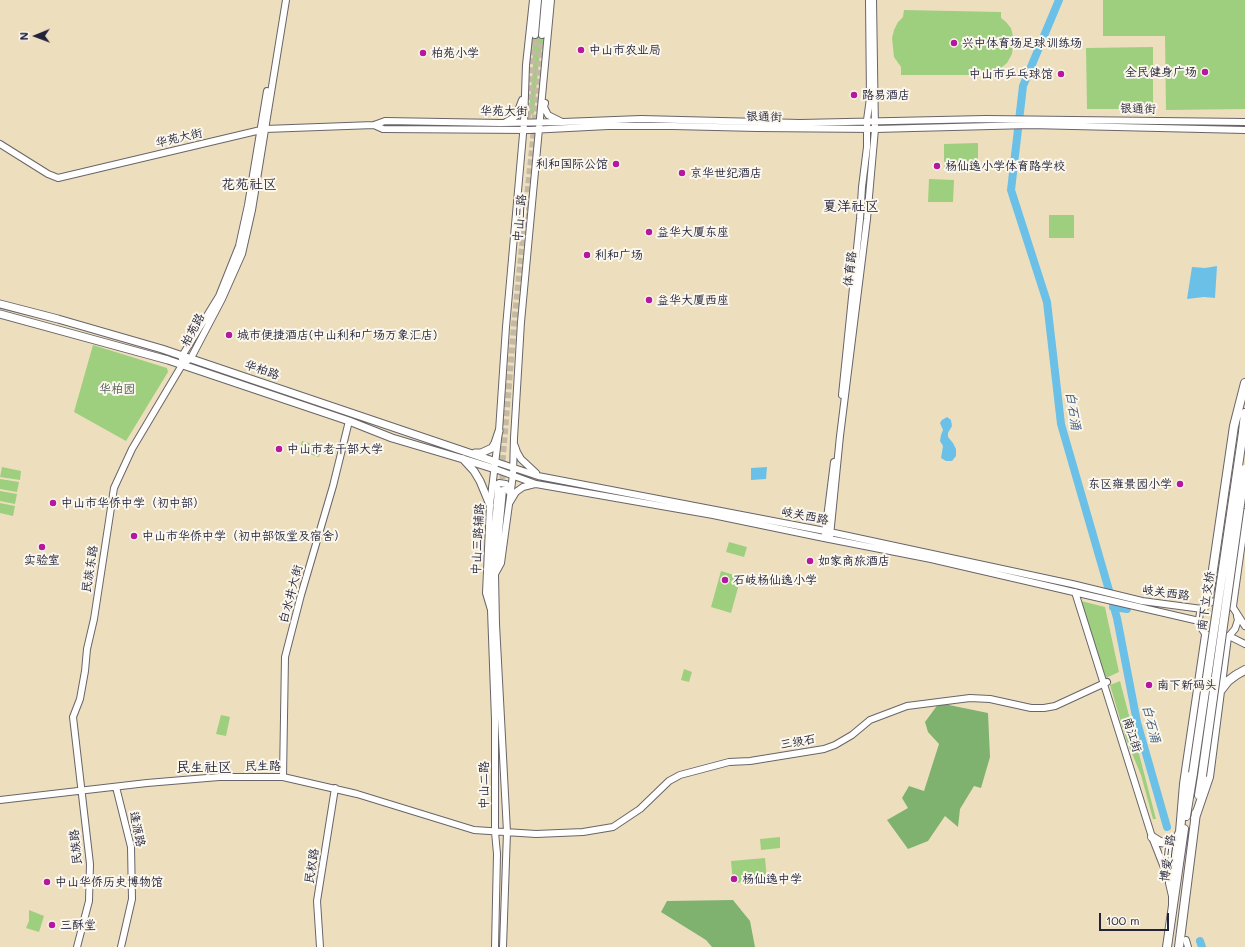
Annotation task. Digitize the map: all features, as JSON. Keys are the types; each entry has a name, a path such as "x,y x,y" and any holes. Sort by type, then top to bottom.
{"highway":[{"path":"1204,607 1210,590 1234,426 1245,383"},
{"name":"南下立交桥","path":"1193,774 1245,412"},
{"name":"南下立交桥","path":"1202,776 1245,469"},
{"path":"1232,606 1245,513"},
{"path":"1173,905 1173,896 1170,883 1176,842 1180,832 1184,784 1206,635"},
{"path":"1196,818 1209,777 1228,636"},
{"path":"1221,690 1228,680 1245,670"},
{"name":"博爱三路","path":"1167,947 1193,774"},
{"name":"博爱三路","path":"1179,947 1202,776"},
{"path":"1152,836 1160,842 1168,843 1176,842 1183,837"}],"main road":[{"name":"华柏路","path":"0,304 58,319 191,358 496,462"},
{"name":"华柏路","path":"0,314 225,378 349,421 392,438 495,469"},
{"path":"471,453 481,453 492,448 499,431"},
{"path":"463,459 474,471 480,481 490,505"}],"street":[{"name":"柏苑路","path":"182,365 191,358 222,299 242,254 252,210 282,0"},
{"name":"柏苑路","path":"182,365 182,356 219,296 239,246 263,130 286,0"},
{"name":"中山三路","path":"496,462 524,126 526,65 533,0"},
{"path":"534,35 538,0"},
{"path":"542,35 545,0"},
{"name":"中山三路","path":"514,438 521,322 551,0"},
{"name":"体育路","path":"828,532 867,147 870,98 869,0"},
{"name":"体育路","path":"827,539 867,219 875,129 874,0"},
{"path":"501,123 512,120 516,116 522,104 526,65"},
{"path":"545,66 546,86 544,107 548,115 563,122"},
{"name":"华苑大街","path":"374,125 383,129 524,126 540,122 641,119 800,123 868,120 1005,122"},
{"name":"华苑大街","path":"0,144 48,174 58,178 263,130 374,125 385,121 501,123 524,126"},
{"name":"银通街","path":"1030,122 1244,121"},
{"path":"1005,122 1030,122"},
{"name":"银通街","path":"524,126 539,129 608,126 875,129 1005,122"},
{"name":"银通街","path":"1030,122 1243,131"},
{"name":"民族东路","path":"81,791 73,717 80,699 114,488 125,462 182,365"},
{"name":"白水井大街","path":"283,777 285,657 301,595 333,486 349,421"},
{"path":"514,438 517,452 521,459 538,476"},
{"name":"中山三路辅路","path":"495,574 501,563 513,475 514,438"},
{"name":"中山三路辅路","path":"491,610 486,594 490,505 498,488 495,469 496,462"},
{"name":"华柏路","path":"496,462 513,468"},
{"name":"岐关西路","path":"513,468 538,476 828,532 1072,584 1092,593"},
{"name":"华柏路","path":"495,469 513,475"},
{"name":"岐关西路","path":"513,475 536,484 713,515 930,559 1075,592 1092,593"},
{"path":"494,624 491,610 491,574 499,483 506,484 510,494"},
{"path":"508,507 516,492 523,487 536,484"},
{"path":"494,624 498,488"},
{"name":"南江街","path":"1075,592 1105,682 1152,836 1170,883"},
{"path":"1092,593 1125,601"},
{"name":"岐关西路","path":"1125,601 1142,601 1204,607"},
{"name":"岐关西路","path":"1125,601 1199,621"},
{"path":"1237,616 1238,620 1235,629 1228,636 1216,639 1206,635 1199,621 1200,613 1204,607 1211,602 1222,601 1232,606 1237,616 1245,626"},
{"name":"中山二路","path":"494,624 497,854 495,947"},
{"name":"中山二路","path":"494,624 507,832 503,947"},
{"path":"1228,636 1245,644"},
{"name":"三级石","path":"496,832 543,834 583,832 613,827 640,809 669,780 680,775 729,762 750,761 824,749 835,745 852,735 870,720 907,706 970,698 990,699 1031,708 1044,708 1055,706 1105,682"},
{"name":"民生路","path":"0,800 146,783 219,777 283,777 335,788 474,830 496,832"},
{"name":"逢源路","path":"116,787 131,847 132,900 121,947"},
{"name":"民权路","path":"320,947 317,901 335,788"},
{"name":"民族路","path":"77,947 89,901 90,864 81,791"},
{"path":"1186,940 1188,947"}],"green space":[{"name":"全民健身广场","path":"1103,0 1245,0 1245,109 1166,110 1165,36 1103,36"},
{"path":"904,10 1001,12 1001,18 1011,28 1013,46 1012,54 1007,63 1001,68 1001,75 901,75 901,67 894,57 892,38 898,22 903,17"},
{"path":"532,35 545,36 539,60 534,113 531,115 529,113 533,68"},
{"path":"1153,47 1153,109 1087,109 1086,48"},
{"path":"978,143 978,168 944,168 944,144"},
{"path":"929,179 954,180 953,202 928,202"},
{"path":"1049,215 1074,215 1074,238 1049,238"},
{"name":"华柏园","path":"93,345 167,368 168,372 126,441 74,412"},
{"path":"302,441 322,447 319,457 299,451"},
{"path":"2,467 21,471 20,480 0,477"},
{"path":"0,479 19,482 17,492 0,489"},
{"path":"0,491 17,494 15,504 0,501"},
{"path":"0,503 15,506 13,516 0,513"},
{"path":"729,542 747,547 744,557 726,552"},
{"path":"721,571 741,577 731,613 711,607"},
{"path":"1081,601 1105,607 1119,672 1106,678"},
{"path":"684,669 692,672 689,682 681,680"},
{"path":"1120,681 1156,819 1153,819 1141,775 1126,739 1110,685"},
{"path":"939,703 988,713 990,757 981,788 974,786 960,809 958,827 945,816 928,841 908,849 887,820 908,808 902,798 909,786 924,791 939,744 928,732 925,722"},
{"path":"221,715 230,717 226,736 216,734"},
{"path":"780,837 780,848 761,850 760,839"},
{"path":"765,858 767,880 733,883 731,861"},
{"path":"733,900 750,921 755,947 712,947 706,940 661,912 667,901"},
{"path":"29,910 44,916 39,932 26,928 29,921"}],"water":[{"path":"1217,266 1215,298 1204,297 1187,299 1192,267 1205,268"},
{"path":"947,417 951,420 952,426 948,433 948,437 956,449 956,456 952,461 946,461 941,458 943,446 940,441 943,430 940,423"},
{"path":"767,467 766,479 751,480 751,468"}],"waterway":[{"name":"白石涌","path":"1059,0 1023,86 1011,190 1047,302 1061,424 1117,618 1137,722 1167,827"},
{"path":"1113,607 1127,609"},
{"name":"白石涌","path":"1200,941 1202,947"}],"tunnel":[{"path":"527,127 535,35"},
{"path":"503,488 502,467 514,325 542,35"}],"place":[{"name":"兴中体育场足球训练场","path":"954,43"},
{"name":"中山市农业局","path":"581,50"},
{"name":"柏苑小学","path":"423,53"},
{"name":"全民健身广场","path":"1205,72"},
{"name":"中山市乒乓球馆","path":"1061,74"},
{"name":"路易酒店","path":"854,95"},
{"name":"利和国际公馆","path":"616,164"},
{"name":"杨仙逸小学体育路学校","path":"937,166"},
{"name":"京华世纪酒店","path":"682,173"},
{"name":"益华大厦东座","path":"649,232"},
{"name":"利和广场","path":"587,255"},
{"name":"益华大厦西座","path":"649,300"},
{"name":"城市便捷酒店(中山利和广场万象汇店)","path":"229,335"},
{"name":"中山市老干部大学","path":"279,449"},
{"name":"东区雍景园小学","path":"1180,484"},
{"name":"中山市华侨中学（初中部）","path":"53,503"},
{"name":"中山市华侨中学（初中部饭堂及宿舍）","path":"134,536"},
{"name":"实验室","path":"42,547"},
{"name":"如家商旅酒店","path":"810,561"},
{"name":"石岐杨仙逸小学","path":"725,580"},
{"name":"南下新码头","path":"1149,685"},
{"name":"杨仙逸中学","path":"734,879"},
{"name":"中山华侨历史博物馆","path":"47,882"},
{"name":"三酥堂","path":"52,925"}],"district":[{"name":"花苑社区","path":"249,185"},
{"name":"夏洋社区","path":"851,207"},
{"name":"民生社区","path":"204,768"}]}
